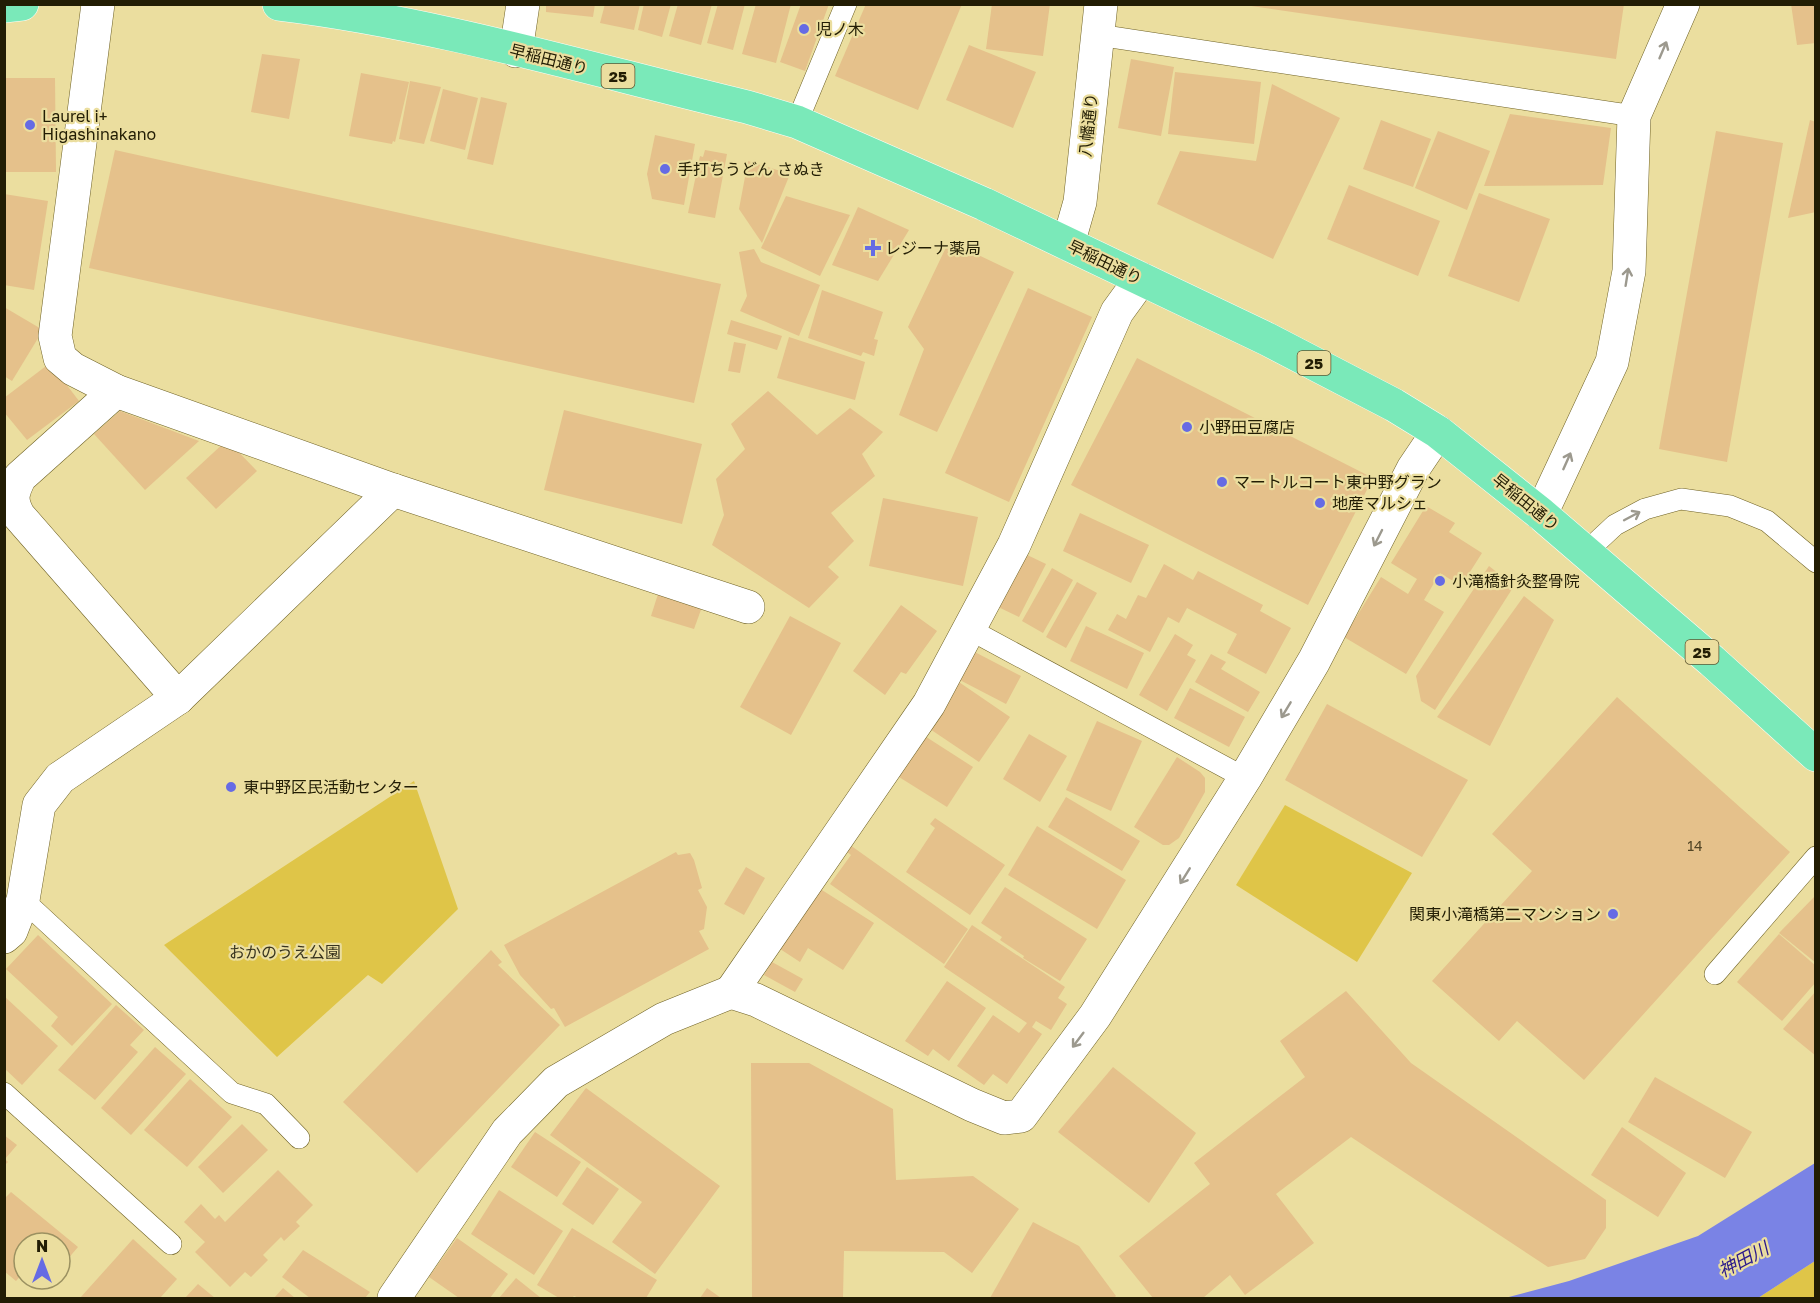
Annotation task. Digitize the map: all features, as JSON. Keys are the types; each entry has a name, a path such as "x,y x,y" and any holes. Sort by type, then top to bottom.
{"main road":[{"path":"4,6 22,4"},
{"name":"早稲田通り","path":"279,4 334,11 396,23 747,107 797,122 1068,244 1346,379 1438,432 1541,514 1815,755"}],"street":[{"path":"98,4 55,336 60,358 73,369 116,391 393,490 748,607"},
{"path":"516,51 523,4"},
{"path":"1541,514 1612,362 1629,271 1634,116 1683,4"},
{"name":"八幡通り","path":"1068,244 1080,202 1099,20"},
{"path":"394,1299 507,1132 556,1082 664,1019 731,992 929,704 1014,545 1118,312 1141,279"},
{"path":"116,391 20,477 13,491 11,503 19,516 178,698"},
{"path":"731,992 756,1000 972,1105 1004,1118 1021,1116 1095,1017 1245,778 1314,661 1413,469 1438,432"},
{"path":"4,937 11,931 22,900 39,806 60,778 178,698 393,490"}],"lane":[{"path":"797,122 846,4"},
{"path":"1099,20 1634,116"},
{"path":"1586,552 1615,525 1645,509 1681,499 1730,506 1767,521 1815,562"},
{"path":"969,629 1245,778"},
{"path":"1715,974 1815,857"},
{"path":"22,900 232,1093 266,1104 299,1138"},
{"path":"4,1093 171,1244"}],"green space":[{"name":"おかのうえ公園","path":"414,781 458,909 382,984 368,975 277,1057 164,945"},
{"path":"1285,805 1412,873 1357,962 1236,885"},
{"path":"1815,1261 1815,1298 1758,1298"}],"water":[{"name":"神田川","path":"1815,1163 1815,1261 1758,1298 1505,1298 1569,1281 1698,1236"}],"building":[{"path":"546,4 595,4 593,17 546,12"},
{"path":"605,4 640,4 634,30 600,23"},
{"path":"644,4 671,4 662,37 638,30"},
{"path":"678,4 712,4 701,45 669,36"},
{"path":"718,4 745,4 733,50 707,43"},
{"path":"756,4 791,4 776,63 742,54"},
{"path":"801,4 829,4 805,71 780,62"},
{"path":"866,4 962,4 918,110 835,76"},
{"path":"992,4 1050,4 1043,56 986,49"},
{"path":"1237,4 1624,4 1616,59"},
{"path":"1791,4 1816,4 1816,43 1797,45"},
{"path":"969,45 1036,72 1013,128 946,100"},
{"path":"262,54 300,59 289,119 251,112"},
{"path":"1131,59 1174,67 1161,136 1118,128"},
{"path":"1175,72 1261,82 1254,144 1168,134"},
{"path":"361,73 409,82 395,142 393,141 392,144 349,136"},
{"name":"Laurel i+ Higashinakano","path":"4,78 55,78 56,172 4,172"},
{"path":"410,81 441,87 424,144 399,139"},
{"path":"1272,84 1340,118 1273,259 1157,204 1180,151 1256,161"},
{"path":"443,89 478,98 465,150 430,141"},
{"path":"481,97 507,103 493,165 467,159"},
{"path":"1510,114 1611,128 1603,185 1484,186"},
{"path":"1381,120 1431,139 1413,187 1363,169"},
{"path":"1810,120 1816,122 1816,212 1788,218"},
{"path":"1438,131 1490,151 1467,210 1415,188"},
{"path":"1716,131 1783,143 1727,462 1659,449"},
{"path":"655,135 695,144 684,205 652,199 647,174"},
{"path":"115,150 721,284 694,403 89,268"},
{"path":"705,150 727,154 715,218 688,213 700,156 703,157"},
{"path":"748,161 790,174 762,243 739,209"},
{"path":"1349,185 1440,221 1418,276 1327,239"},
{"path":"1479,193 1550,219 1519,302 1448,276"},
{"path":"4,194 48,201 34,290 4,285"},
{"path":"786,196 850,215 820,276 761,248"},
{"path":"858,207 909,230 878,281 832,265"},
{"path":"949,241 1014,272 937,432 899,415 924,349 908,327"},
{"path":"754,249 761,262 820,285 799,336 740,311 747,296 739,252"},
{"path":"1028,288 1092,317 1009,502 945,473"},
{"path":"822,290 883,312 874,339 878,340 874,356 863,352 861,356 808,338"},
{"path":"4,307 43,330 12,381 4,376"},
{"path":"731,320 782,336 777,350 727,334"},
{"path":"789,337 865,362 855,400 777,378"},
{"path":"734,342 746,344 740,373 728,371"},
{"name":"マートルコート東中野グラン","path":"1137,358 1373,478 1308,605 1071,485"},
{"path":"50,363 79,401 27,440 4,412 4,398"},
{"path":"768,391 817,435 850,408 883,432 862,454 875,476 831,513 854,541 828,567 839,577 809,608 712,545 724,515 716,479 745,449 731,424"},
{"path":"564,410 702,444 682,524 544,490"},
{"path":"120,411 199,441 145,490 94,434"},
{"path":"227,440 257,471 216,509 186,478"},
{"path":"883,498 978,517 963,586 869,566"},
{"path":"1426,506 1455,523 1449,532 1482,553 1461,586 1440,573 1424,600 1444,612 1406,674 1344,637 1381,577 1408,594 1417,579 1391,563"},
{"path":"1080,513 1149,545 1131,583 1063,551"},
{"path":"1021,552 1046,564 1019,617 994,605"},
{"path":"1164,564 1193,580 1198,571 1263,605 1260,611 1291,628 1266,674 1227,653 1237,634 1187,608 1179,623 1168,617 1150,652 1108,630 1117,614 1126,619 1138,595 1146,598"},
{"path":"1489,566 1514,586 1435,710 1421,701 1416,676"},
{"path":"1052,568 1073,580 1043,633 1022,621"},
{"path":"1077,582 1097,593 1066,648 1046,637"},
{"path":"658,594 702,607 694,629 651,616"},
{"path":"1524,596 1554,620 1490,746 1437,717"},
{"path":"901,605 937,631 906,674 901,672 885,695 853,671"},
{"path":"790,616 841,643 791,735 740,707"},
{"path":"1086,626 1144,653 1127,689 1070,661"},
{"path":"1175,634 1193,645 1187,655 1196,660 1167,711 1139,695"},
{"path":"969,649 1021,676 1006,704 954,677"},
{"path":"1211,654 1226,662 1221,669 1260,692 1248,712 1195,682"},
{"path":"953,678 1010,717 979,762 921,723"},
{"path":"1190,688 1245,717 1229,747 1174,718"},
{"name":"関東小滝橋第二マンション","path":"1617,697 1790,852 1584,1080 1517,1021 1499,1041 1432,981 1532,871 1492,834"},
{"path":"1327,704 1468,780 1422,857 1285,780"},
{"path":"1097,721 1142,741 1111,811 1066,790"},
{"path":"920,733 973,767 947,807 899,777"},
{"path":"1029,734 1067,756 1040,802 1003,779"},
{"path":"1177,757 1200,772 1205,778 1205,792 1179,838 1169,845 1163,845 1134,827"},
{"path":"1066,797 1140,841 1122,871 1048,827"},
{"path":"935,818 1005,865 970,915 906,872 935,828 930,824"},
{"path":"1037,826 1126,880 1097,929 1008,875"},
{"path":"850,845 968,929 944,964 830,884 851,855 846,851"},
{"path":"676,852 678,855 690,853 694,860 702,888 698,890 707,907 704,929 699,931 709,949 565,1027 554,1008 551,1009 520,975 504,945"},
{"path":"746,867 765,878 744,915 724,904"},
{"path":"814,885 874,923 843,970 808,948 800,962 774,945"},
{"path":"1005,887 1087,939 1060,981 1023,958 1024,956 1000,940 1002,937 981,923"},
{"path":"1816,895 1816,963 1779,933"},
{"path":"972,925 1065,987 1058,998 1067,1004 1051,1030 1036,1021 1032,1027 1042,1034 1007,1084 993,1074 984,1085 957,1066 993,1015 1019,1033 1027,1023 944,967"},
{"path":"1779,934 1816,966 1816,982 1782,1021 1737,982"},
{"path":"38,935 112,1004 72,1046 51,1026 58,1017 6,969"},
{"path":"491,950 502,962 498,965 560,1025 417,1173 343,1102"},
{"path":"772,962 803,979 795,992 764,975"},
{"path":"947,981 986,1008 949,1061 933,1049 928,1056 905,1041"},
{"path":"1346,991 1411,1063 1606,1200 1606,1228 1585,1259 1548,1267 1351,1137 1276,1194 1314,1243 1245,1295 1230,1275 1203,1298 1153,1298 1119,1256 1210,1184 1194,1163 1305,1077 1280,1041"},
{"path":"1816,991 1816,1056 1783,1029"},
{"path":"4,996 58,1046 22,1085 4,1068"},
{"path":"116,1005 144,1030 130,1045 138,1052 95,1100 58,1070"},
{"path":"155,1047 186,1074 131,1135 101,1108"},
{"path":"751,1063 809,1063 893,1109 896,1180 973,1176 1019,1209 972,1273 944,1252 844,1251 843,1298 752,1298"},
{"path":"1113,1067 1196,1133 1149,1203 1058,1132"},
{"path":"1655,1077 1752,1132 1725,1178 1628,1122"},
{"path":"190,1079 232,1117 187,1167 144,1130"},
{"path":"586,1088 720,1186 655,1274 612,1242 642,1202 550,1135"},
{"path":"242,1124 268,1150 223,1193 198,1167"},
{"path":"1622,1127 1686,1173 1658,1217 1591,1175"},
{"path":"535,1132 581,1162 557,1197 511,1167"},
{"path":"4,1135 17,1145 5,1159 8,1162 4,1166"},
{"path":"587,1167 619,1189 593,1225 562,1204"},
{"path":"278,1170 313,1205 296,1222 300,1226 284,1241 281,1237 263,1255 268,1260 251,1277 245,1272 230,1287 195,1252 205,1242 184,1222 201,1204 215,1219 219,1215 225,1222"},
{"path":"499,1190 563,1231 534,1275 471,1234"},
{"path":"11,1192 59,1231 12,1231 12,1278 4,1271 4,1199"},
{"path":"1033,1222 1079,1246 1116,1296 1114,1298 990,1298"},
{"path":"572,1228 657,1280 646,1298 579,1298 574,1296 559,1298 537,1285"},
{"path":"457,1238 508,1274 490,1298 459,1298 429,1277"},
{"path":"133,1239 177,1279 160,1298 80,1298"},
{"path":"72,1242 78,1247 72,1254"},
{"path":"303,1250 370,1292 365,1298 310,1298 282,1277"},
{"path":"516,1278 541,1298 499,1298"},
{"path":"198,1284 215,1298 185,1298"},
{"path":"283,1288 295,1298 274,1298"},
{"path":"707,1288 721,1298 700,1298"}],"place":[{"name":"児ノ木","path":"804,29"},
{"name":"Laurel i+ Higashinakano","path":"30,125"},
{"name":"手打ちうどん さぬき","path":"665,169"},
{"name":"レジーナ薬局","path":"873,248"},
{"name":"小野田豆腐店","path":"1187,427"},
{"name":"マートルコート東中野グラン","path":"1222,482"},
{"name":"地産マルシェ","path":"1320,503"},
{"name":"小滝橋針灸整骨院","path":"1440,581"},
{"name":"東中野区民活動センター","path":"231,787"},
{"name":"関東小滝橋第二マンション","path":"1613,914"}]}
